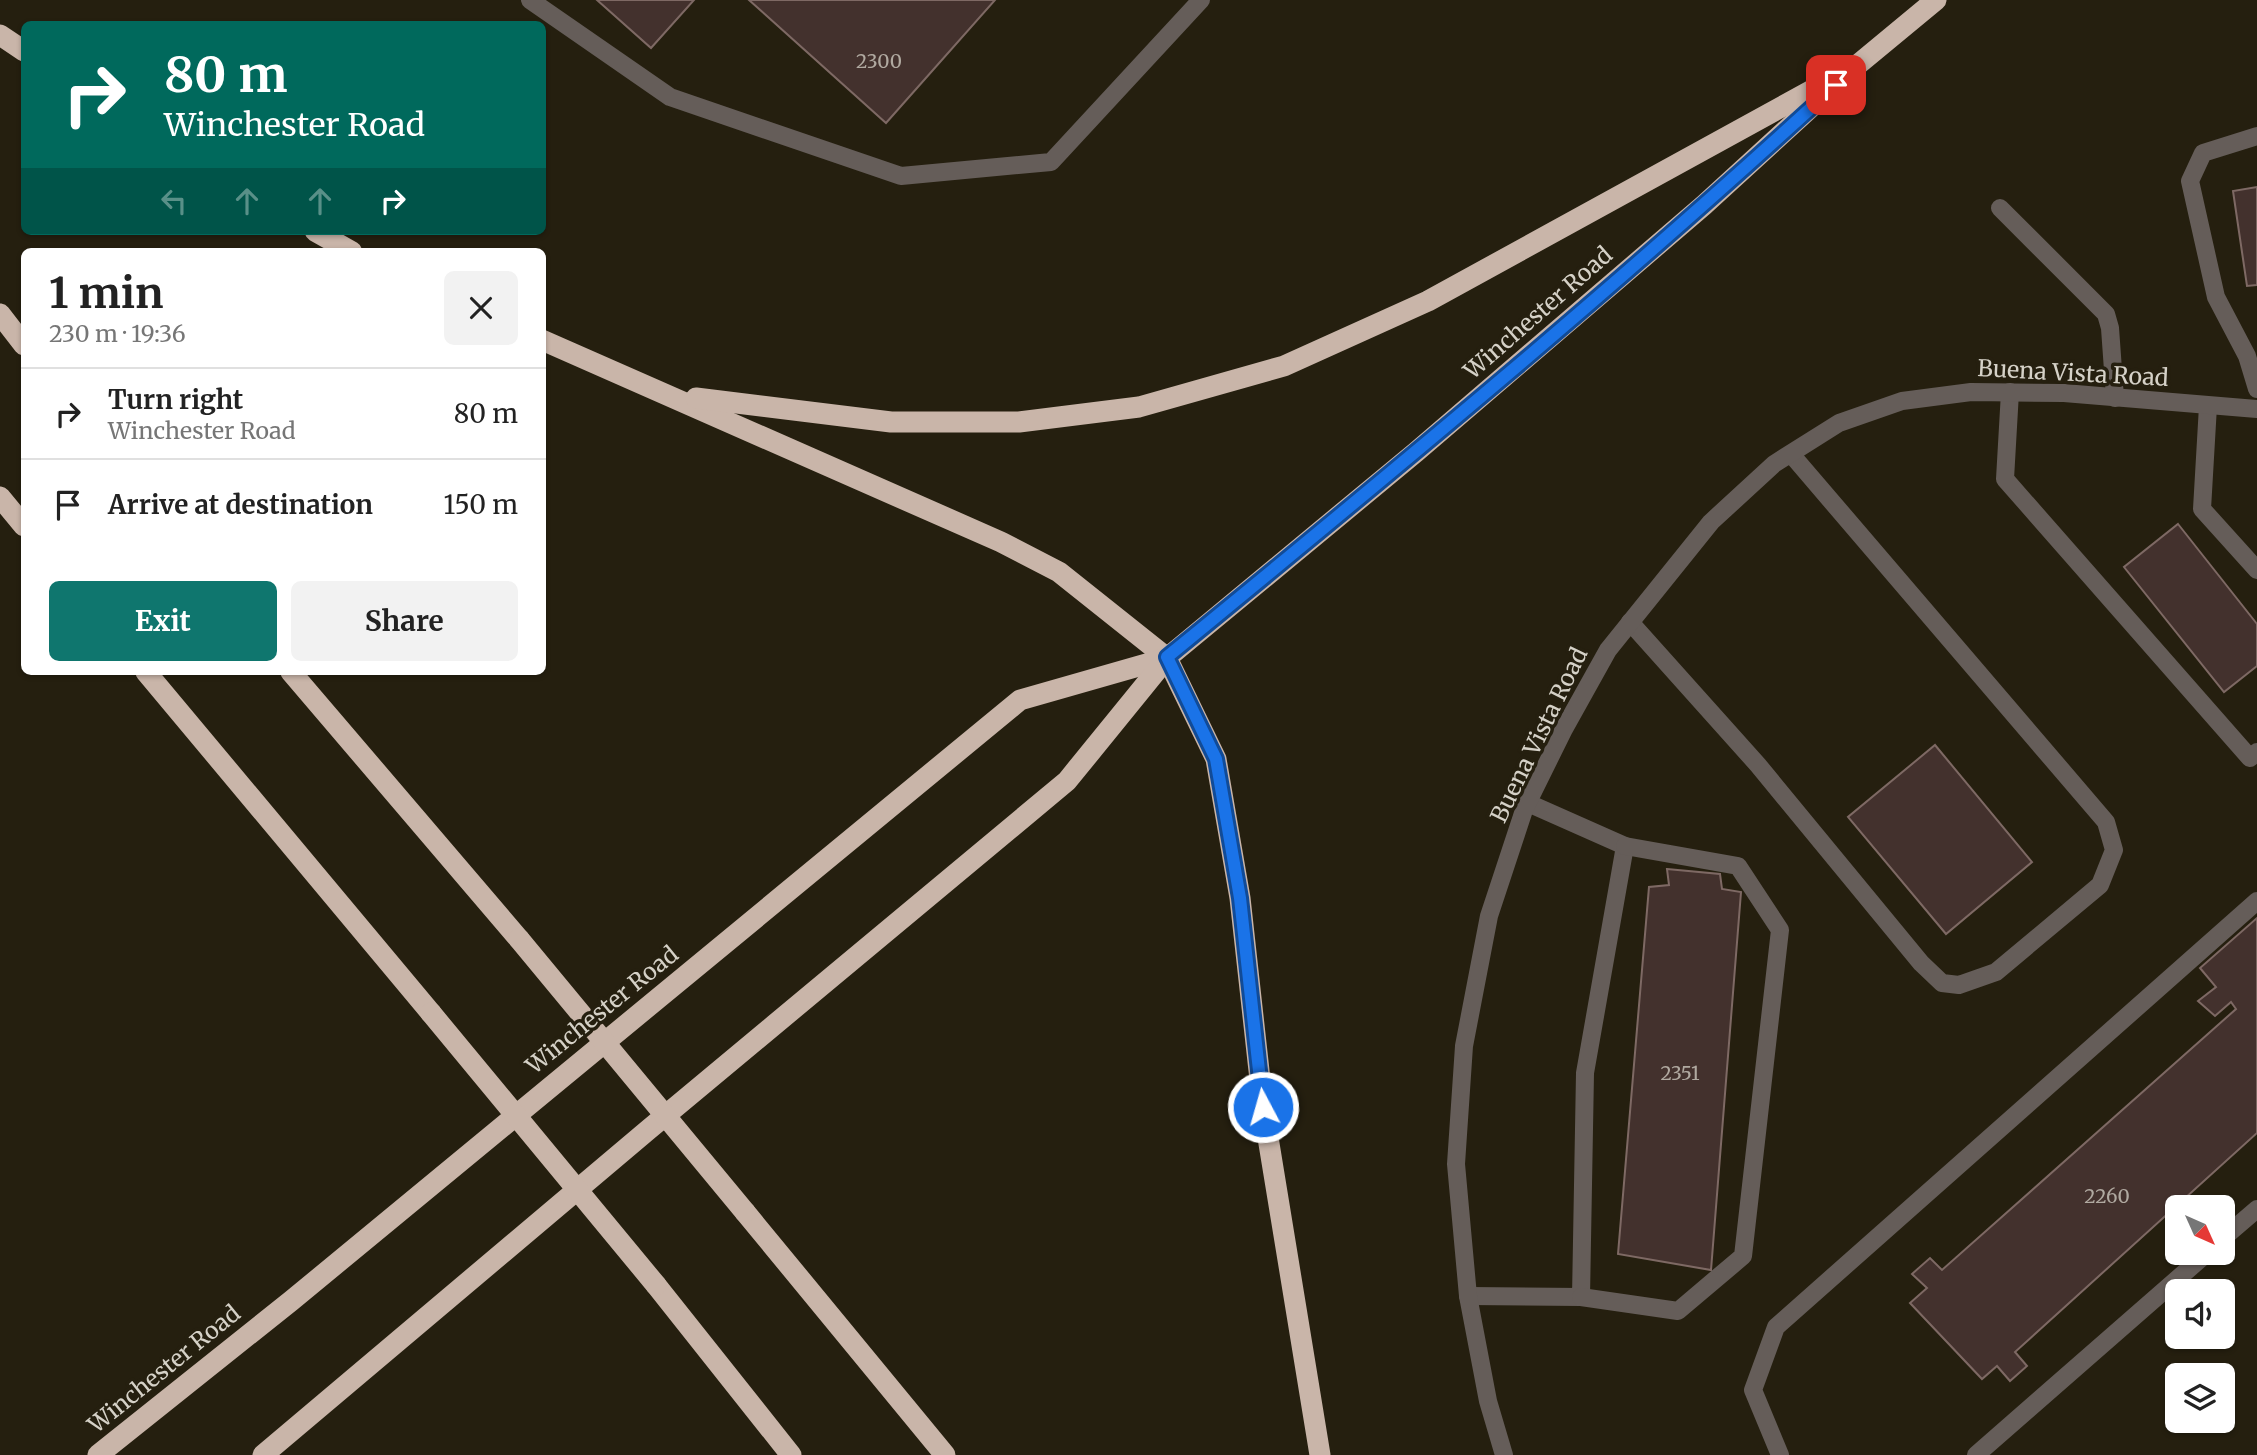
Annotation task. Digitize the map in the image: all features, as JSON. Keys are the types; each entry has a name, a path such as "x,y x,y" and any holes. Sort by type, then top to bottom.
{"highway":[{"name":"Winchester Road","path":"263,1455 1067,781 1167,657 1416,452 1704,205 1855,67 1936,0"},
{"path":"0,35 21,49"},
{"path":"673,396 891,422 1019,422 1139,407 1283,366 1428,301 1855,67"},
{"path":"322,235 345,248"},
{"path":"0,314 21,341"},
{"path":"546,342 1001,542 1059,572 1167,657 1216,759 1240,898 1263,1107 1320,1455"},
{"path":"0,497 21,522"},
{"name":"Winchester Road","path":"98,1455 290,1301 1020,700 1167,657"},
{"path":"149,675 656,1285 790,1455"},
{"path":"294,675 519,939 945,1455"}],"street":[{"path":"530,0 670,97 901,176 1051,162 1200,0"},
{"path":"2257,136 2203,153 2190,181 2216,297 2247,356 2257,390"},
{"path":"2000,208 2106,314 2110,328 2115,398"},
{"name":"Buena Vista Road","path":"1504,1455 1488,1401 1468,1296 1456,1164 1464,1046 1489,916 1528,803 1564,729 1608,650 1711,522 1774,464 1839,423 1902,401 1971,391 2064,393 2257,409"},
{"path":"2010,392 2006,479 2250,758 2257,751"},
{"path":"2208,406 2202,509 2257,570"},
{"path":"1630,622 1758,765 1921,963 1942,983 1959,985 1996,972 2100,885 2114,850 2106,822 1791,454"},
{"path":"1468,1296 1581,1297 1678,1311 1743,1256 1780,930 1738,866 1625,846 1528,803"},
{"path":"1581,1297 1586,1073 1625,846"},
{"path":"1780,1455 1753,1390 1776,1327 2257,901"},
{"path":"2235,1228 2257,1209"},
{"path":"1976,1455 2193,1265"}],"building":[{"path":"597,0 694,0 651,48"},
{"path":"749,0 995,0 886,123"},
{"path":"2257,187 2257,285 2247,286 2233,191"},
{"path":"2178,524 2257,624 2257,666 2224,692 2124,567"},
{"path":"1935,745 2032,862 1946,934 1848,817"},
{"path":"1667,869 1720,874 1722,889 1741,892 1711,1270 1618,1254 1649,887 1669,885"},
{"path":"2257,918 2257,1133 2188,1195 2165,1195 2165,1216 2015,1352 2027,1366 2010,1381 1997,1366 1982,1379 1910,1303 1927,1288 1912,1274 1930,1258 1942,1270 2236,1009 2231,1002 2215,1016 2198,1001 2216,987 2200,968"}],"route":[{"path":"1263,1107 1240,898 1216,759 1167,657 1416,452 1704,205 1836,85"}]}
